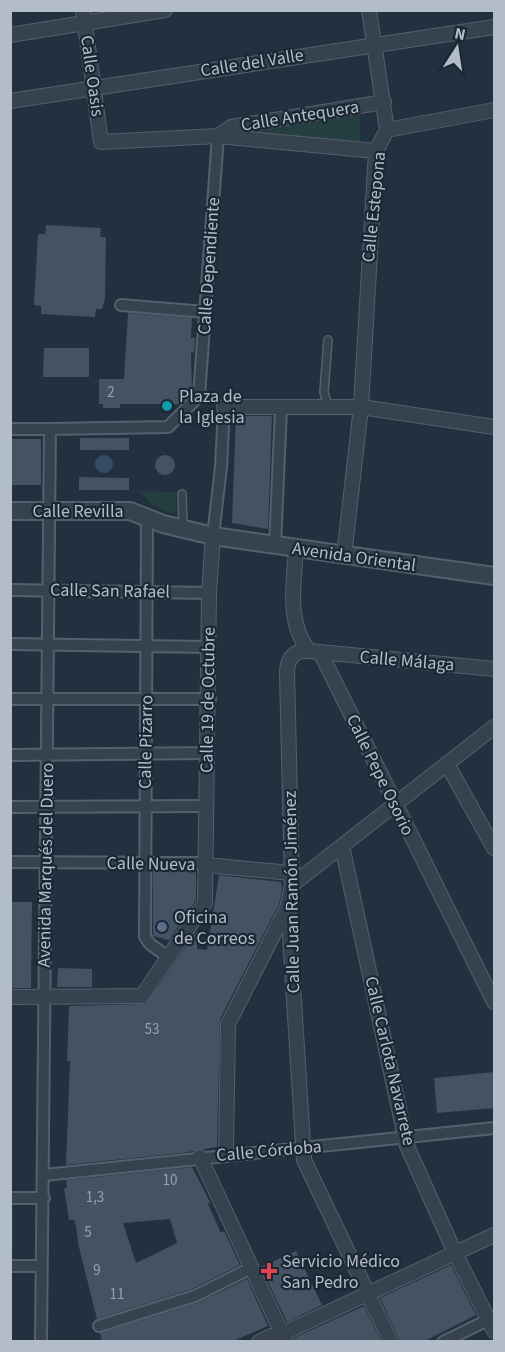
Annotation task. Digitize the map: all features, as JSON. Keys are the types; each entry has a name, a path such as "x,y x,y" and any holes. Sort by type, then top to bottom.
{"street":[{"path":"10,35 84,17 165,10"},
{"name":"Calle Estepona","path":"344,556 361,407 376,151 387,130 376,44 369,10"},
{"name":"Calle Oasis","path":"84,17 101,142"},
{"name":"Calle del Valle","path":"10,101 495,27"},
{"name":"Calle Antequera","path":"218,136 231,127 384,102"},
{"path":"387,130 495,110"},
{"name":"Calle Antequera","path":"101,142 218,136 376,151"},
{"name":"Calle Dependiente","path":"50,429 168,427 199,396 218,136"},
{"path":"121,305 205,312"},
{"path":"213,536 222,467 224,407 338,409 361,407 495,427"},
{"path":"275,546 281,409"},
{"path":"10,429 50,429"},
{"name":"Avenida Marqués del Duero","path":"41,1341 50,429"},
{"name":"Calle Revilla","path":"10,511 130,511 183,529 213,536"},
{"name":"Calle Pizarro","path":"147,517 145,937 150,944 168,957"},
{"name":"Avenida Oriental","path":"213,536 495,576"},
{"name":"Calle 19 de Octubre","path":"45,997 142,996 205,903 210,699 209,593 213,536"},
{"name":"Calle Pepe Osorio","path":"296,549 292,599 296,628 301,641 314,652 495,1002"},
{"name":"Calle San Rafael","path":"10,590 209,593"},
{"path":"10,644 209,646"},
{"name":"Calle Juan Ramón Jiménez","path":"314,652 300,651 293,655 288,663 287,671 292,879 288,904 304,1160 391,1341"},
{"name":"Calle Málaga","path":"314,652 495,669"},
{"path":"10,699 210,699"},
{"path":"292,879 342,846 495,727"},
{"path":"10,755 208,753"},
{"path":"447,764 495,848"},
{"path":"10,807 207,806"},
{"name":"Calle Carlota Navarrete","path":"342,846 407,1142 455,1253 493,1323"},
{"name":"Calle Nueva","path":"10,862 207,865 292,879"},
{"path":"226,1154 228,1024 288,904"},
{"path":"10,997 45,997"},
{"name":"Calle Córdoba","path":"44,1175 226,1154 407,1142 495,1128"},
{"path":"200,1157 284,1336"},
{"path":"10,1198 44,1198"},
{"path":"259,1341 284,1336 288,1331 495,1235"},
{"path":"10,1266 41,1266"},
{"path":"99,1326 195,1296 251,1268"},
{"path":"443,1341 493,1323"}],"lane":[{"path":"327,340 325,397 327,403 338,409"},
{"path":"182,494 183,529"}],"green space":[{"path":"360,110 360,143 258,136 258,126"},
{"path":"138,491 176,492 176,512 170,513 152,504"},
{"path":"11,1203 14,1203 13,1250 11,1250"}],"water":[{"path":"100,455 108,455 113,460 111,471 100,473 95,468 95,460"}],"building":[{"path":"46,225 101,228 100,237 106,237 105,298 102,309 96,309 95,317 41,314 41,306 34,305 38,234 45,234"},
{"path":"128,313 192,318 191,338 195,338 194,353 191,352 192,393 181,404 120,404 120,408 103,408 103,404 99,404 99,379 124,379"},
{"path":"44,348 89,348 89,377 43,377"},
{"path":"236,416 272,416 268,529 232,523"},
{"path":"80,438 129,438 129,450 80,450"},
{"path":"10,439 41,439 41,485 10,485"},
{"path":"165,455 172,458 175,465 172,472 165,475 158,472 155,465 158,458"},
{"path":"79,477 129,478 129,490 79,490"},
{"path":"153,871 196,871 196,900 169,940 153,936"},
{"path":"219,875 281,882 282,890 279,904 220,1019 217,1147 182,1153 66,1165 70,1061 67,1061 69,1006 146,1004 197,931 197,949 207,950"},
{"path":"10,902 32,902 31,988 10,988"},
{"path":"58,968 92,969 92,987 57,987"},
{"path":"495,1072 495,1108 437,1113 434,1078"},
{"path":"192,1167 210,1202 208,1204 221,1233 224,1231 240,1265 192,1289 97,1319 76,1226 74,1220 69,1220 64,1188 67,1188 66,1180","holes":["170,1219 177,1243 136,1263 123,1223"]},
{"path":"296,1251 322,1305 287,1322 261,1267"},
{"path":"451,1265 476,1315 425,1341 400,1341 380,1298"},
{"path":"247,1279 268,1326 233,1341 102,1341 100,1333 197,1303"},
{"path":"364,1306 381,1341 295,1341 294,1338"}],"place":[{"name":"Plaza de la Iglesia","path":"167,406"},
{"name":"Oficina de Correos","path":"162,927"},
{"name":"Servicio Médico San Pedro","path":"269,1271"}]}
